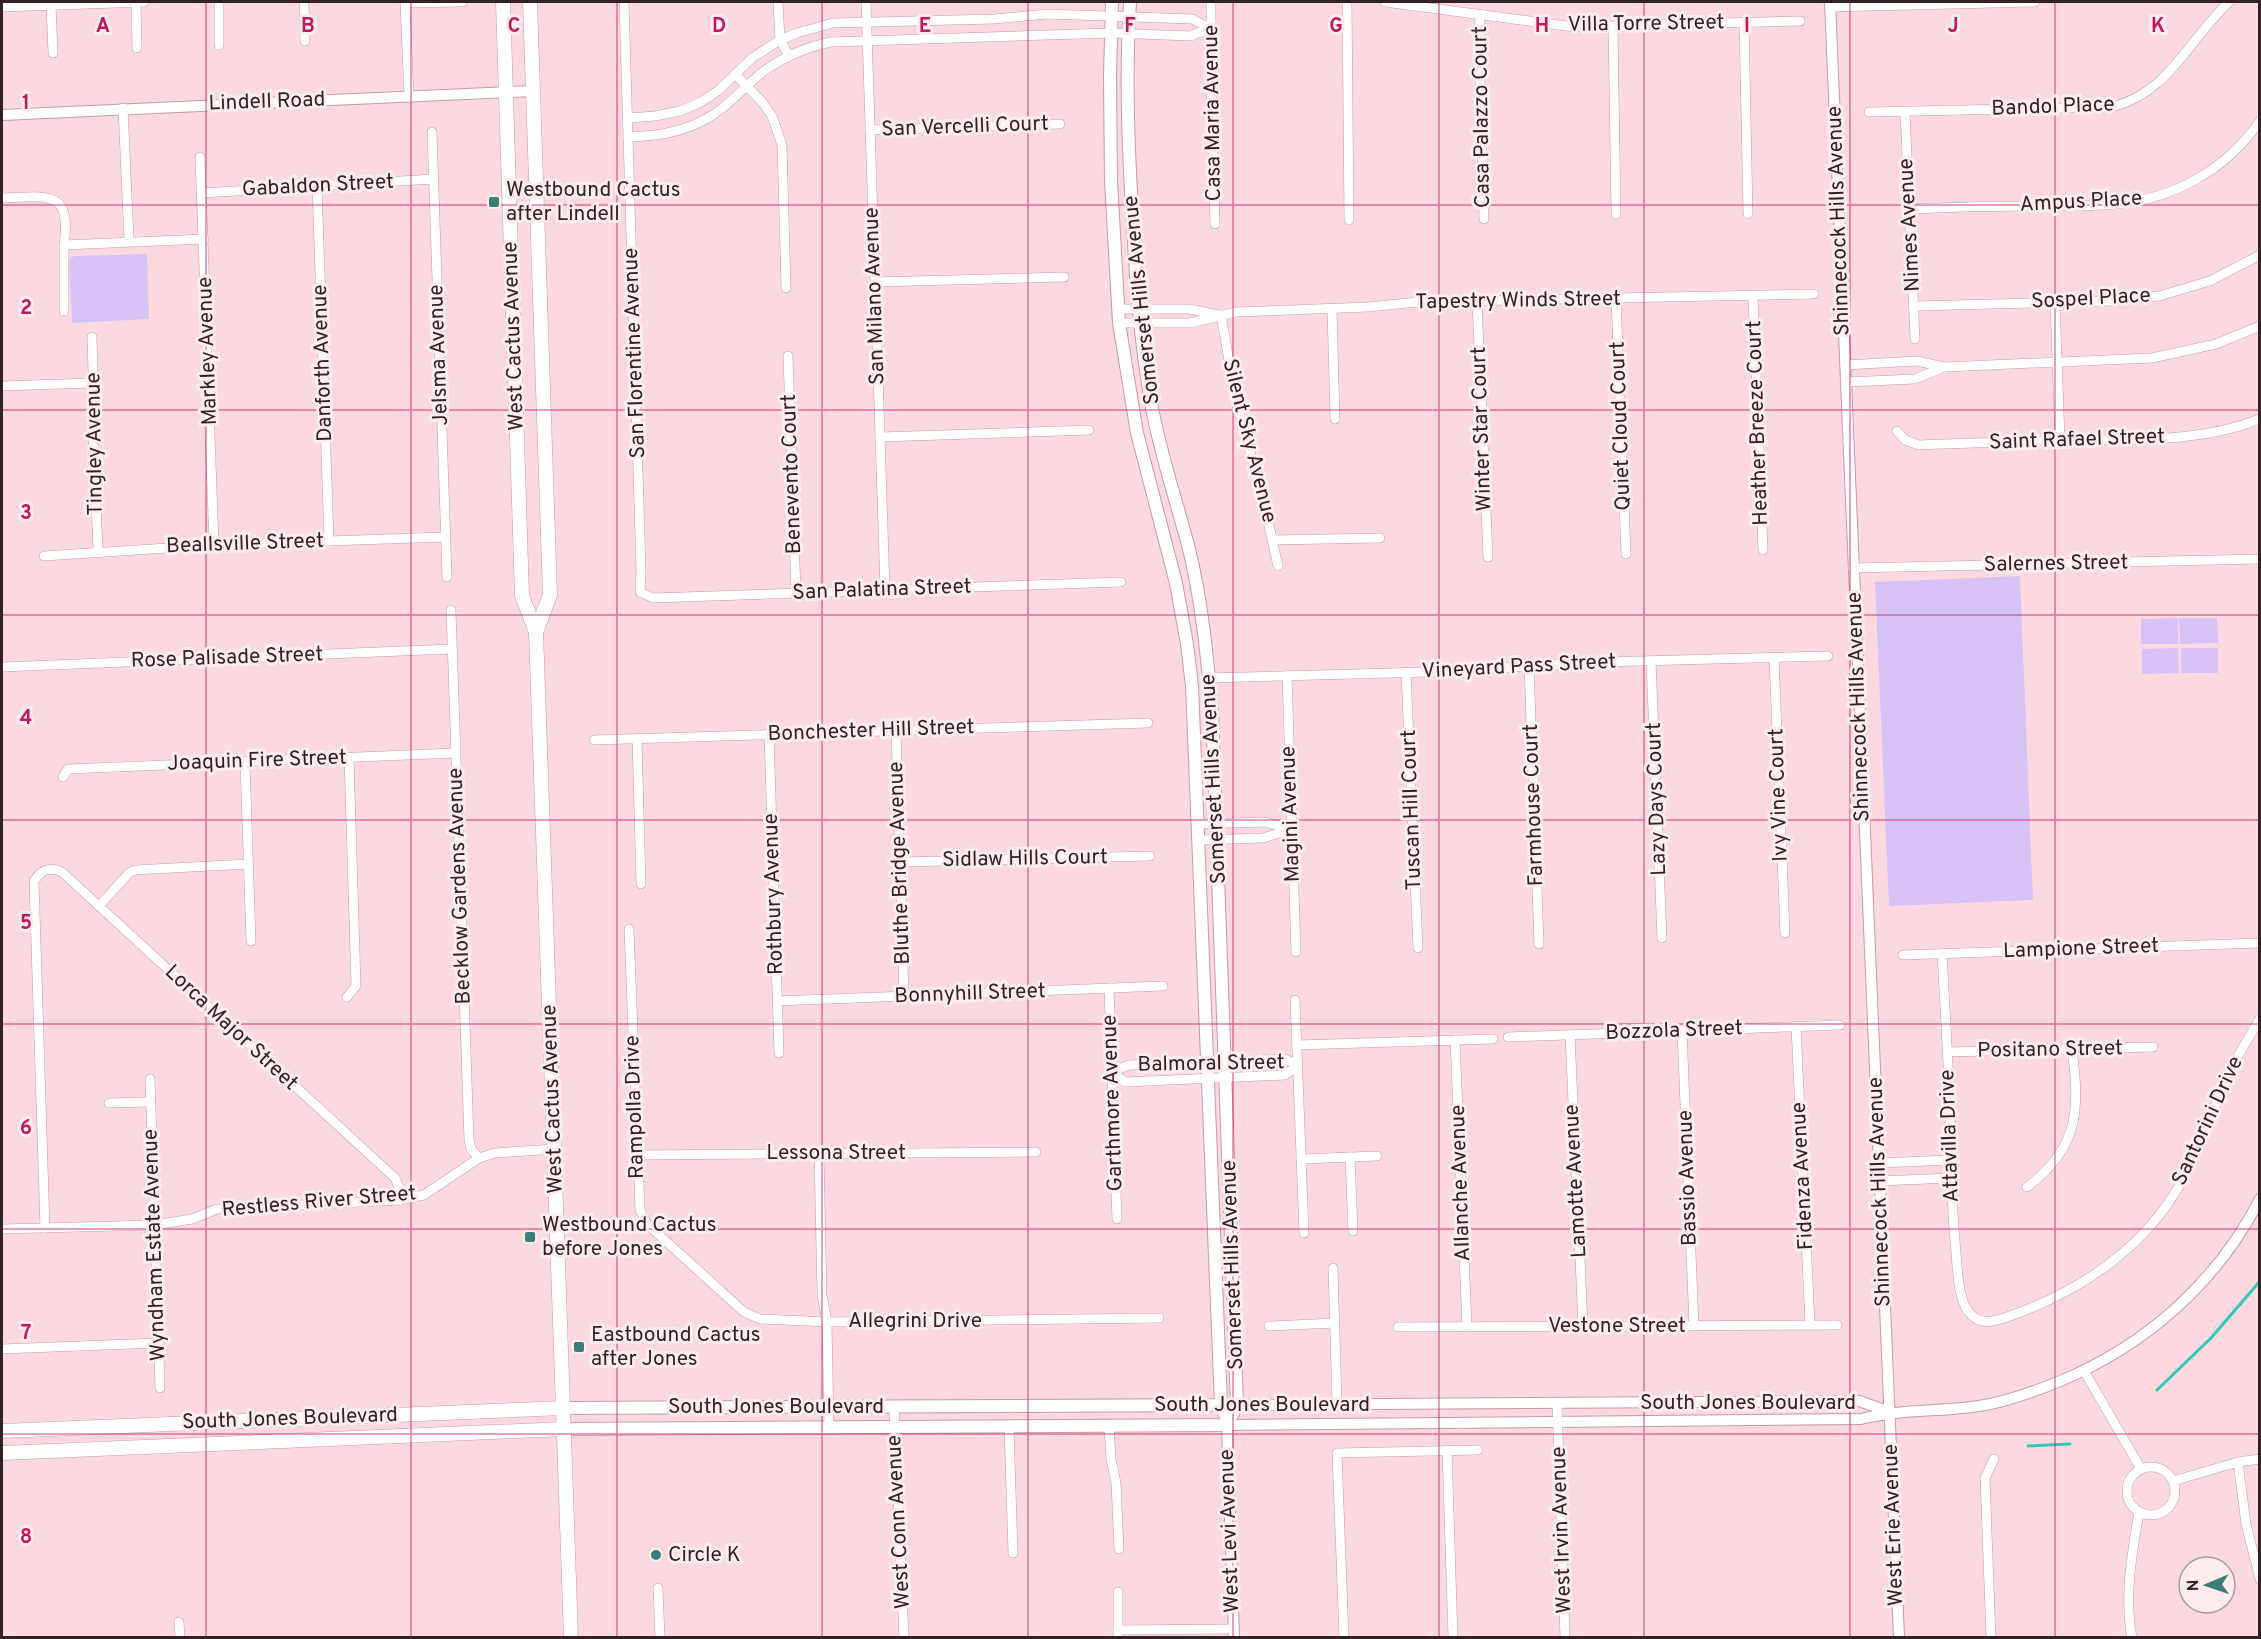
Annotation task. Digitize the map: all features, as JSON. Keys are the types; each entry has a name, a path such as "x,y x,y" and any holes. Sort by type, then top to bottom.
{"main road":[{"name":"West Cactus Avenue","path":"503,2 522,596 536,632 571,1638"},
{"name":"West Cactus Avenue","path":"530,2 550,595 536,632"},
{"name":"Somerset Hills Avenue","path":"1112,2 1111,181 1119,323 1137,433 1176,582 1187,644 1195,743 1221,1405"},
{"name":"Somerset Hills Avenue","path":"1130,2 1128,33 1129,158 1138,309 1153,414 1196,582 1209,678 1218,840 1237,1405 1227,1425"},
{"name":"South Jones Boulevard","path":"2,1431 563,1408 1221,1405"},
{"name":"South Jones Boulevard","path":"2,1453 564,1429 1227,1425"}],"street":[{"path":"136,2 137,48"},
{"path":"2,7 144,2"},
{"path":"219,2 219,45"},
{"path":"304,2 305,41"},
{"path":"409,97 405,2 462,2"},
{"name":"San Florentine Avenue","path":"624,2 641,571 639,585 640,592 644,595"},
{"path":"778,2 780,40 789,56"},
{"name":"San Milano Avenue","path":"866,2 885,590"},
{"name":"Casa Maria Avenue","path":"1211,2 1215,224"},
{"path":"1347,2 1349,220"},
{"name":"Villa Torre Street","path":"1385,2 1557,26 1613,27 1800,21"},
{"path":"1830,4 2035,2"},
{"name":"Bandol Place","path":"1869,112 2112,107 2126,104 2141,97 2162,81 2208,22 2229,2"},
{"name":"Shinnecock Hills Avenue","path":"1830,4 1890,1412"},
{"path":"51,5 53,53"},
{"path":"628,118 680,111 702,102 719,90 752,58 780,40 833,23 993,19 1047,14 1192,19 1210,28"},
{"name":"Casa Palazzo Court","path":"1480,15 1484,219"},
{"path":"1744,22 1748,214"},
{"path":"1613,27 1616,214"},
{"path":"628,137 666,134 686,129 720,111 764,72 789,56 813,46 831,42 867,39 1111,33 1191,36 1210,28"},
{"path":"735,74 772,116 782,145 786,288"},
{"name":"Lindell Road","path":"2,115 533,91"},
{"path":"123,108 129,241"},
{"name":"Nimes Avenue","path":"1905,111 1915,339"},
{"name":"Ampus Place","path":"1909,208 2114,204 2153,198 2187,185 2215,168 2241,145 2259,121"},
{"name":"San Vercelli Court","path":"870,130 1060,124"},
{"name":"Jelsma Avenue","path":"432,132 447,577"},
{"name":"Markley Avenue","path":"200,157 214,545"},
{"name":"Gabaldon Street","path":"202,193 434,179"},
{"name":"Danforth Avenue","path":"317,185 329,541"},
{"path":"2,198 43,197 58,201 64,216 64,310"},
{"path":"64,245 204,239"},
{"name":"Sospel Place","path":"1914,306 2115,301 2159,296 2210,281 2259,255"},
{"path":"875,282 1064,277"},
{"name":"Tapestry Winds Street","path":"1119,323 1190,323 1236,312 1332,309 1418,302 1814,294"},
{"name":"Heather Breeze Court","path":"1753,296 1763,550"},
{"name":"Quiet Cloud Court","path":"1616,298 1626,554"},
{"name":"Winter Star Court","path":"1477,301 1488,557"},
{"path":"2055,303 2060,440"},
{"name":"Tapestry Winds Street","path":"1118,309 1190,309 1221,315"},
{"path":"1332,309 1335,419"},
{"name":"Silent Sky Avenue","path":"1221,315 1236,400 1278,566"},
{"path":"1845,365 1917,361 1944,367 2101,362 2163,356 2216,344 2259,326"},
{"name":"Tingley Avenue","path":"92,337 91,382 98,551"},
{"name":"Benevento Court","path":"788,356 796,592"},
{"path":"1846,382 1915,379 1944,367"},
{"path":"2,386 91,382"},
{"name":"Saint Rafael Street","path":"1897,431 1905,440 1919,445 2184,437 2235,428 2259,419"},
{"path":"880,437 1089,430"},
{"name":"Beallsville Street","path":"44,556 214,545 446,537"},
{"path":"1273,540 1380,538"},
{"name":"Salernes Street","path":"1853,568 2259,559"},
{"name":"San Palatina Street","path":"644,595 653,598 1121,582"},
{"name":"Becklow Gardens Avenue","path":"451,610 469,1140 471,1149 479,1158"},
{"name":"Rose Palisade Street","path":"2,667 452,649"},
{"name":"Vineyard Pass Street","path":"1209,678 1828,656"},
{"name":"Ivy Vine Court","path":"1774,657 1785,933"},
{"name":"Lazy Days Court","path":"1651,661 1662,938"},
{"name":"Farmhouse Court","path":"1529,665 1539,944"},
{"name":"Tuscan Hill Court","path":"1406,672 1418,948"},
{"name":"Magini Avenue","path":"1287,676 1296,952"},
{"name":"Bonchester Hill Street","path":"594,740 1148,723"},
{"name":"Bluthe Bridge Avenue","path":"896,731 904,996"},
{"name":"Rothbury Avenue","path":"769,734 779,1053"},
{"path":"637,738 641,884"},
{"name":"Joaquin Fire Street","path":"63,777 68,769 455,753"},
{"path":"347,997 356,986 349,758"},
{"path":"245,762 251,941"},
{"path":"1198,824 1265,822 1292,829"},
{"path":"1199,840 1263,838 1292,829"},
{"name":"Sidlaw Hills Court","path":"900,862 1150,856"},
{"path":"99,906 129,873 135,870 248,864"},
{"name":"Lorca Major Street","path":"45,1228 34,881 39,873 48,869 62,872 395,1178 399,1187 400,1200"},
{"name":"Rampolla Drive","path":"629,929 639,1202 647,1224 691,1265"},
{"name":"Lampione Street","path":"1903,956 2259,943"},
{"name":"Attavilla Drive","path":"1942,954 1951,1178 1961,1290 1963,1302 1971,1315"},
{"name":"Bonnyhill Street","path":"777,1001 1163,986"},
{"name":"Garthmore Avenue","path":"1108,988 1117,1219"},
{"path":"1295,1000 1304,1233"},
{"name":"Santorini Drive","path":"1971,1315 1983,1322 1993,1321 2052,1299 2099,1272 2140,1236 2178,1187 2197,1150 2232,1066 2259,1018"},
{"name":"Bozzola Street","path":"1508,1038 1840,1025"},
{"name":"Fidenza Avenue","path":"1796,1027 1810,1325"},
{"name":"Bassio Avenue","path":"1682,1031 1694,1326"},
{"name":"Lamotte Avenue","path":"1570,1035 1583,1326"},
{"name":"Balmoral Street","path":"1297,1045 1493,1039"},
{"name":"Allanche Avenue","path":"1455,1040 1467,1327"},
{"name":"Positano Street","path":"1947,1052 2153,1047"},
{"path":"2027,1187 2051,1167 2068,1139 2075,1098 2072,1049"},
{"name":"Balmoral Street","path":"1285,1059 1298,1065 1286,1076 1208,1079 1125,1082 1112,1072 1128,1065 1225,1062 1285,1059"},
{"name":"Wyndham Estate Avenue","path":"150,1079 160,1388"},
{"name":"Wyndham Estate Avenue","path":"109,1103 150,1102"},
{"name":"Restless River Street","path":"2,1229 155,1225 192,1219 217,1209 400,1200 424,1195 479,1158 495,1153 555,1149"},
{"name":"Lessona Street","path":"637,1155 1036,1152"},
{"path":"819,1153 822,1295 826,1322 829,1428"},
{"path":"1301,1159 1377,1156"},
{"path":"1350,1157 1353,1231"},
{"path":"1879,1163 1950,1160"},
{"path":"1880,1181 1951,1178"},
{"path":"1890,1412 1980,1406 2034,1391 2084,1371 2148,1332 2191,1294 2223,1258 2259,1199"},
{"name":"Allegrini Drive","path":"691,1265 744,1312 754,1317 826,1322 1159,1318"},
{"path":"1333,1268 1337,1404"},
{"path":"1269,1326 1335,1323"},
{"name":"Vestone Street","path":"1398,1327 1837,1325"},
{"path":"2,1348 158,1343"},
{"path":"2084,1371 2141,1469"},
{"name":"South Jones Boulevard","path":"1221,1405 1859,1401 1890,1412"},
{"name":"West Irvin Avenue","path":"1557,1403 1565,1638"},
{"name":"Somerset Hills Avenue","path":"1221,1405 1227,1425"},
{"name":"West Conn Avenue","path":"894,1407 904,1638"},
{"name":"South Jones Boulevard","path":"1227,1425 1861,1419 1890,1412"},
{"name":"West Erie Avenue","path":"1890,1412 1899,1638"},
{"name":"West Levi Avenue","path":"1227,1425 1234,1633"},
{"path":"1109,1426 1110,1452 1116,1483 1119,1549"},
{"path":"1009,1427 1013,1553"},
{"path":"1447,1450 1453,1638"},
{"path":"1344,1638 1337,1453 1478,1450"},
{"path":"1991,1638 1985,1478 1994,1459"},
{"path":"2173,1481 2238,1462 2259,1459"},
{"path":"2238,1462 2246,1524 2259,1579"},
{"path":"2154,1467 2160,1469 2173,1481 2175,1492 2168,1507 2158,1514 2139,1512 2130,1502 2127,1490 2131,1478 2141,1469 2154,1467"},
{"path":"2132,1638 2127,1614 2130,1564 2139,1512"},
{"path":"658,1588 660,1638"},
{"path":"1118,1592 1118,1634 1234,1633"},
{"path":"179,1622 180,1638"}],"shaded area":[{"path":"147,254 149,319 72,323 69,262 71,257"},
{"path":"2020,576 2033,900 1889,906 1875,582"},
{"path":"2178,618 2178,644 2141,644 2141,619"},
{"path":"2179,618 2217,618 2218,643 2180,644"},
{"path":"2178,648 2179,673 2142,674 2142,649"},
{"path":"2181,648 2218,648 2218,673 2181,673"}],"waterway":[{"path":"2157,1390 2211,1338 2260,1281"},
{"path":"2028,1446 2070,1444"}],"place":[{"name":"Westbound Cactus after Lindell","path":"494,202"},
{"name":"Westbound Cactus before Jones","path":"530,1237"},
{"name":"Eastbound Cactus after Jones","path":"579,1347"},
{"name":"Circle K","path":"656,1555"}]}
